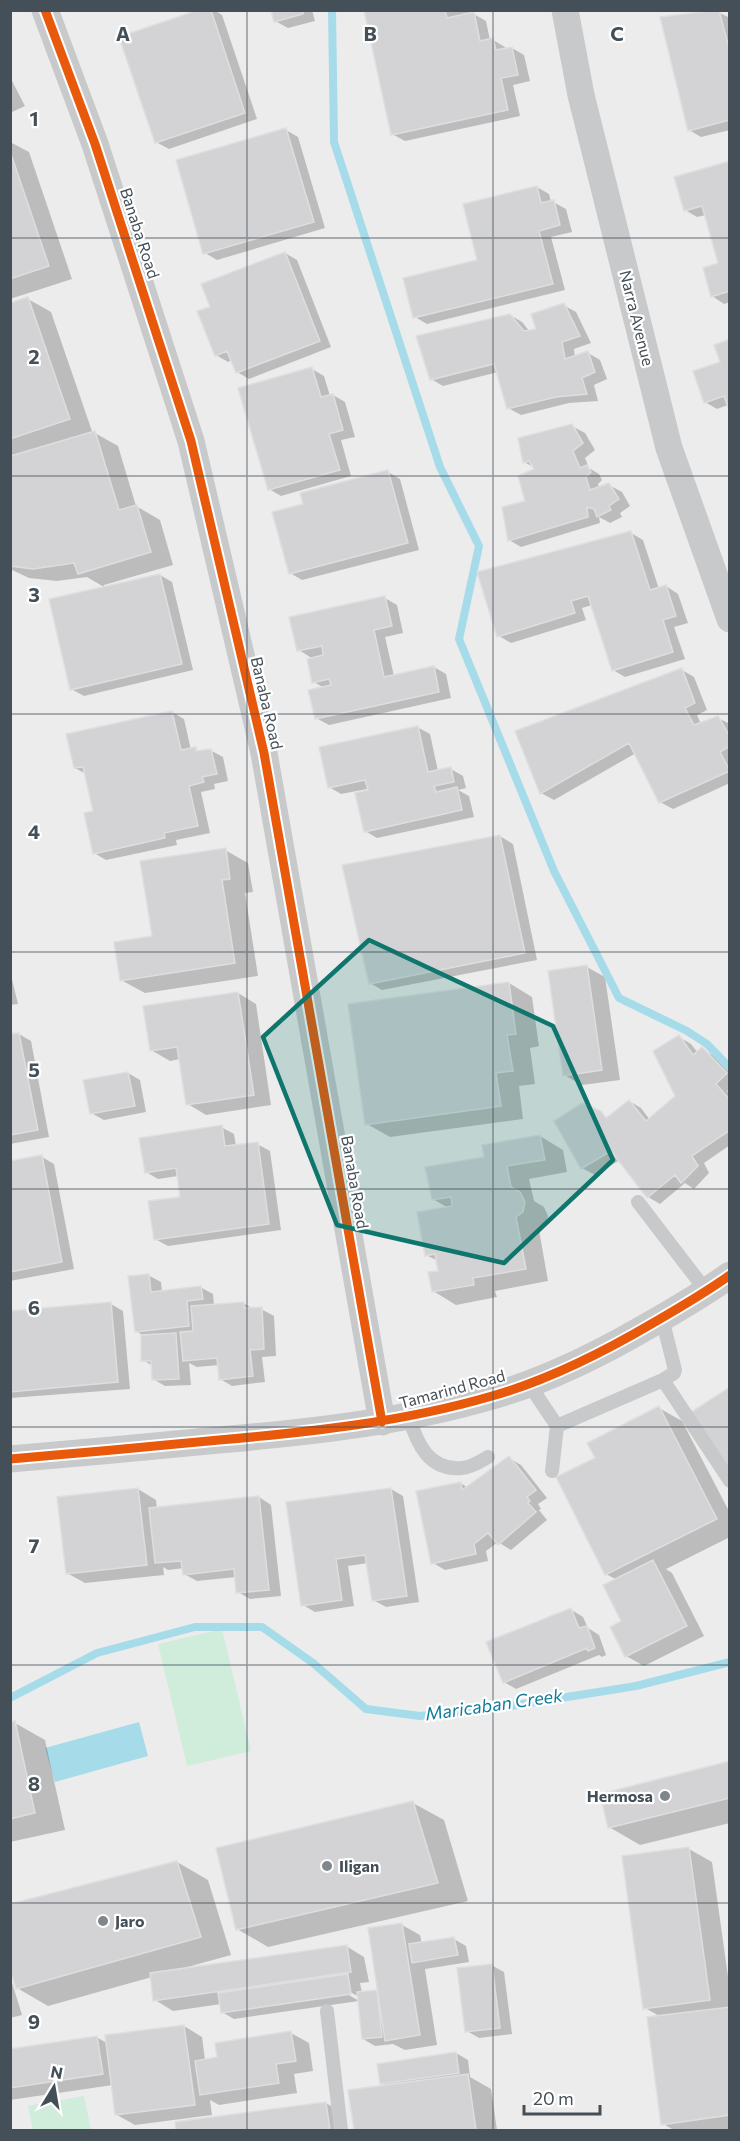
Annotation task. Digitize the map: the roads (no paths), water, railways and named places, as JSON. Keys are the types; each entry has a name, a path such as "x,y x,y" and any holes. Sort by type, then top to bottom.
{"street":[{"name":"Banaba Road","path":"45,10 96,144 191,441 264,753 382,1422"},
{"name":"Narra Avenue","path":"565,10 581,95 669,448 729,619"},
{"name":"Tamarind Road","path":"10,1459 267,1436 382,1422 493,1396 529,1384 603,1352 707,1292 729,1275"}],"lane":[{"path":"638,1202 707,1292"},
{"path":"557,1426 663,1380 674,1373 662,1318"},
{"path":"663,1380 729,1481"},
{"path":"529,1384 557,1426 552,1472"},
{"path":"409,1417 414,1437 428,1458 444,1467 464,1468 488,1457"},
{"path":"327,2011 341,2130"}],"water":[{"path":"139,1722 148,1756 55,1782 45,1748"}],"waterway":[{"path":"332,10 334,142 440,467 479,546 459,639 554,871 619,998 687,1031 707,1044 730,1068"},
{"name":"Maricaban Creek","path":"10,1698 97,1653 195,1627 262,1627 313,1663 366,1709 420,1716 504,1707 636,1686 730,1662"}],"place":[{"name":"Hermosa","path":"665,1796"},
{"name":"Iligan","path":"327,1866"},
{"name":"Jaro","path":"103,1921"}]}
